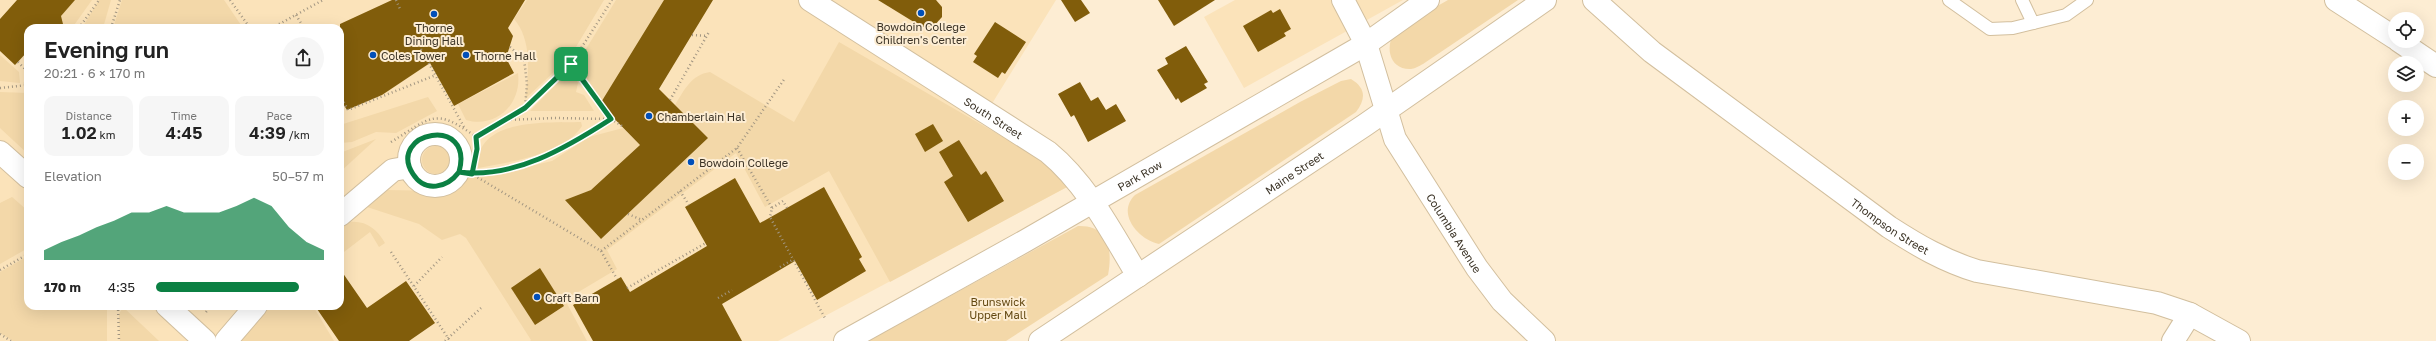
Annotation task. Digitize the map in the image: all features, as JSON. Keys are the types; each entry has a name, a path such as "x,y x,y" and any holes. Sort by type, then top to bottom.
{"street":[{"name":"South Street","path":"810,0 1048,152 1064,165 1091,203 1138,276"},
{"name":"Columbia Avenue","path":"1343,0 1366,44 1395,139 1477,268 1502,301 1544,341"},
{"name":"Park Row","path":"845,341 1091,203 1366,44 1428,0"},
{"name":"Maine Street","path":"1043,340 1386,111 1545,0"},
{"name":"Thompson Street","path":"1594,0 1652,52 1888,227 1921,248 1957,265 1977,271 2039,284 2127,296 2157,303 2190,314 2240,341"},
{"path":"2336,0 2388,33"},
{"path":"2409,48 2436,66"},
{"path":"437,134 452,140 458,147 465,173 447,184 430,186 416,178 410,167 409,156 416,142 422,137 437,134"},
{"path":"0,152 24,173"},
{"path":"344,212 393,170 410,167"},
{"path":"171,310 205,341"},
{"path":"226,341 253,310"},
{"path":"2173,341 2190,314"}],"lane":[{"path":"1949,0 1990,29 2013,28 2066,15 2087,0"},
{"path":"2022,0 2033,23"}],"path":[{"path":"82,24 99,0"},
{"path":"112,24 120,0"},
{"path":"230,0 247,24"},
{"path":"279,24 323,0"},
{"path":"396,0 400,9"},
{"path":"476,137 525,108 571,64 612,0"},
{"path":"296,15 302,24"},
{"path":"670,100 709,32"},
{"path":"692,35 707,36"},
{"path":"510,47 524,60 527,84 525,108"},
{"path":"421,48 465,128"},
{"path":"18,62 24,67"},
{"path":"571,64 611,119 622,126"},
{"path":"344,102 348,110 436,75"},
{"path":"601,251 737,148 785,78"},
{"path":"0,88 24,85"},
{"path":"390,142 431,118 445,118 465,128 476,137 477,149 465,173"},
{"path":"505,120 554,118 611,119"},
{"path":"465,173 505,168 549,156 611,119"},
{"path":"737,148 772,208 770,217 826,320"},
{"path":"465,173 601,251 617,279"},
{"path":"680,191 689,205"},
{"path":"772,208 783,202 787,208"},
{"path":"628,214 642,220"},
{"path":"627,288 706,243"},
{"path":"391,252 450,340"},
{"path":"0,270 24,256"},
{"path":"414,286 442,257"},
{"path":"780,266 793,260"},
{"path":"718,298 732,290"},
{"path":"445,341 450,340 481,308"},
{"path":"118,310 119,341"},
{"path":"0,334 11,341"}],"shaded area":[{"name":"Bowdoin College","path":"0,0 1056,0 980,123 1029,152 1063,179 1067,187 778,341 0,341"},
{"path":"1235,0 1403,0 1244,88 1204,17"}],"green space":[{"path":"75,0 92,0 75,24 61,24 59,18"},
{"path":"99,0 111,0 104,24 84,24"},
{"path":"122,0 224,0 240,24 114,24"},
{"path":"527,0 604,0 570,57 525,99 528,79 528,57 524,36 514,19"},
{"path":"616,0 664,0 662,10 602,101 590,87 578,62"},
{"path":"1448,0 1518,0 1423,64 1411,69 1403,68 1397,65 1390,55 1390,42 1397,29"},
{"path":"839,42 1029,152 1055,171 1067,187 890,282 829,171 765,207 736,153 607,250 617,269 565,300 587,341 530,341 531,340 466,238 460,234 442,240 419,224 364,206 385,190 448,191 454,187 464,175 484,177 552,161 589,137 623,128 640,145 599,183 602,186 565,200 601,239 708,138 675,105 685,88 693,80 698,76 710,72 794,122"},
{"path":"0,55 19,72 20,83 0,81"},
{"path":"570,70 578,83 576,92 584,95 594,111 530,111"},
{"path":"518,73 516,95 505,112 487,121 477,122 466,120 458,104"},
{"path":"1351,79 1360,86 1363,94 1362,103 1356,112 1159,244 1144,237 1132,225 1128,210 1130,202 1135,195 1300,102 1341,81"},
{"path":"0,92 24,93 24,150 0,128"},
{"path":"428,97 437,111 396,133 376,132 352,142 344,143 344,124"},
{"path":"551,122 581,122 582,126 574,136 563,144 535,156 478,168 480,151 488,139 500,131 516,126"},
{"path":"376,139 344,168 344,151"},
{"path":"436,146 446,150 450,160 446,170 436,174 426,170 422,160 426,150"},
{"path":"12,197 24,208 24,250 0,264 0,203"},
{"path":"349,222 361,222 366,224 375,230 385,243 379,247 370,232 344,252 344,224"},
{"name":"Brunswick Upper Mall","path":"1078,226 1096,230 1102,234 1106,240 1110,256 1108,275 1006,341 868,341"},
{"path":"24,258 24,310 107,310 107,341 13,341 0,333 0,272"},
{"path":"121,310 126,310 159,341 120,341 119,314"},
{"path":"265,310 315,310 334,341 238,341"}],"building":[{"path":"17,0 75,0 61,16 63,24 24,24 24,55 15,65 0,51 0,19"},
{"path":"392,0 525,0 508,28 513,36 506,58 514,73 454,106 430,63 382,95 347,110 344,105 344,24 340,24"},
{"name":"Chamberlain Hal","path":"664,0 713,0 659,89 708,138 601,239 565,200 591,190 640,145 600,104"},
{"name":"Bowdoin College Children's Center","path":"878,0 936,0 942,7 942,17 933,27 922,27"},
{"path":"1061,0 1081,0 1090,13 1075,22"},
{"path":"1158,0 1215,0 1174,26"},
{"path":"1280,9 1291,29 1284,33 1286,36 1258,52 1243,26 1271,10 1273,13"},
{"path":"995,22 1026,42 1005,74 1002,72 998,78 973,62 977,56 974,54"},
{"path":"1186,46 1208,82 1204,84 1207,88 1181,103 1178,98 1176,100 1157,70 1168,64 1165,58"},
{"path":"1080,82 1091,101 1098,97 1106,110 1116,104 1126,121 1088,142 1074,115 1071,117 1058,94"},
{"path":"933,124 943,141 925,152 915,134"},
{"path":"959,140 981,175 986,171 1004,201 968,222 944,182 953,176 939,152"},
{"path":"735,178 760,223 824,187 862,257 859,259 866,271 817,300 795,261 722,304 742,341 593,341 573,305 621,277 630,292 707,246 685,207"},
{"name":"Craft Barn","path":"540,268 564,306 535,325 511,288"},
{"path":"344,275 367,308 406,281 435,323 409,341 339,341 318,310 344,310"}],"place":[{"name":"Bowdoin College Children's Center","path":"921,13"},
{"name":"Thorne Dining Hall","path":"434,14"},
{"name":"Coles Tower","path":"373,55"},
{"name":"Thorne Hall","path":"466,55"},
{"name":"Chamberlain Hal","path":"649,116"},
{"name":"Bowdoin College","path":"691,162"},
{"name":"Craft Barn","path":"537,297"}],"route":[{"path":"571,64 525,108 476,137 477,149 472,174 459,172 454,179 447,184 430,186 422,183 411,171 409,164 411,149 422,137 429,135 437,134 452,140 458,147 461,155 459,172 472,174 505,168 549,156 575,142 611,119 571,64"}]}
